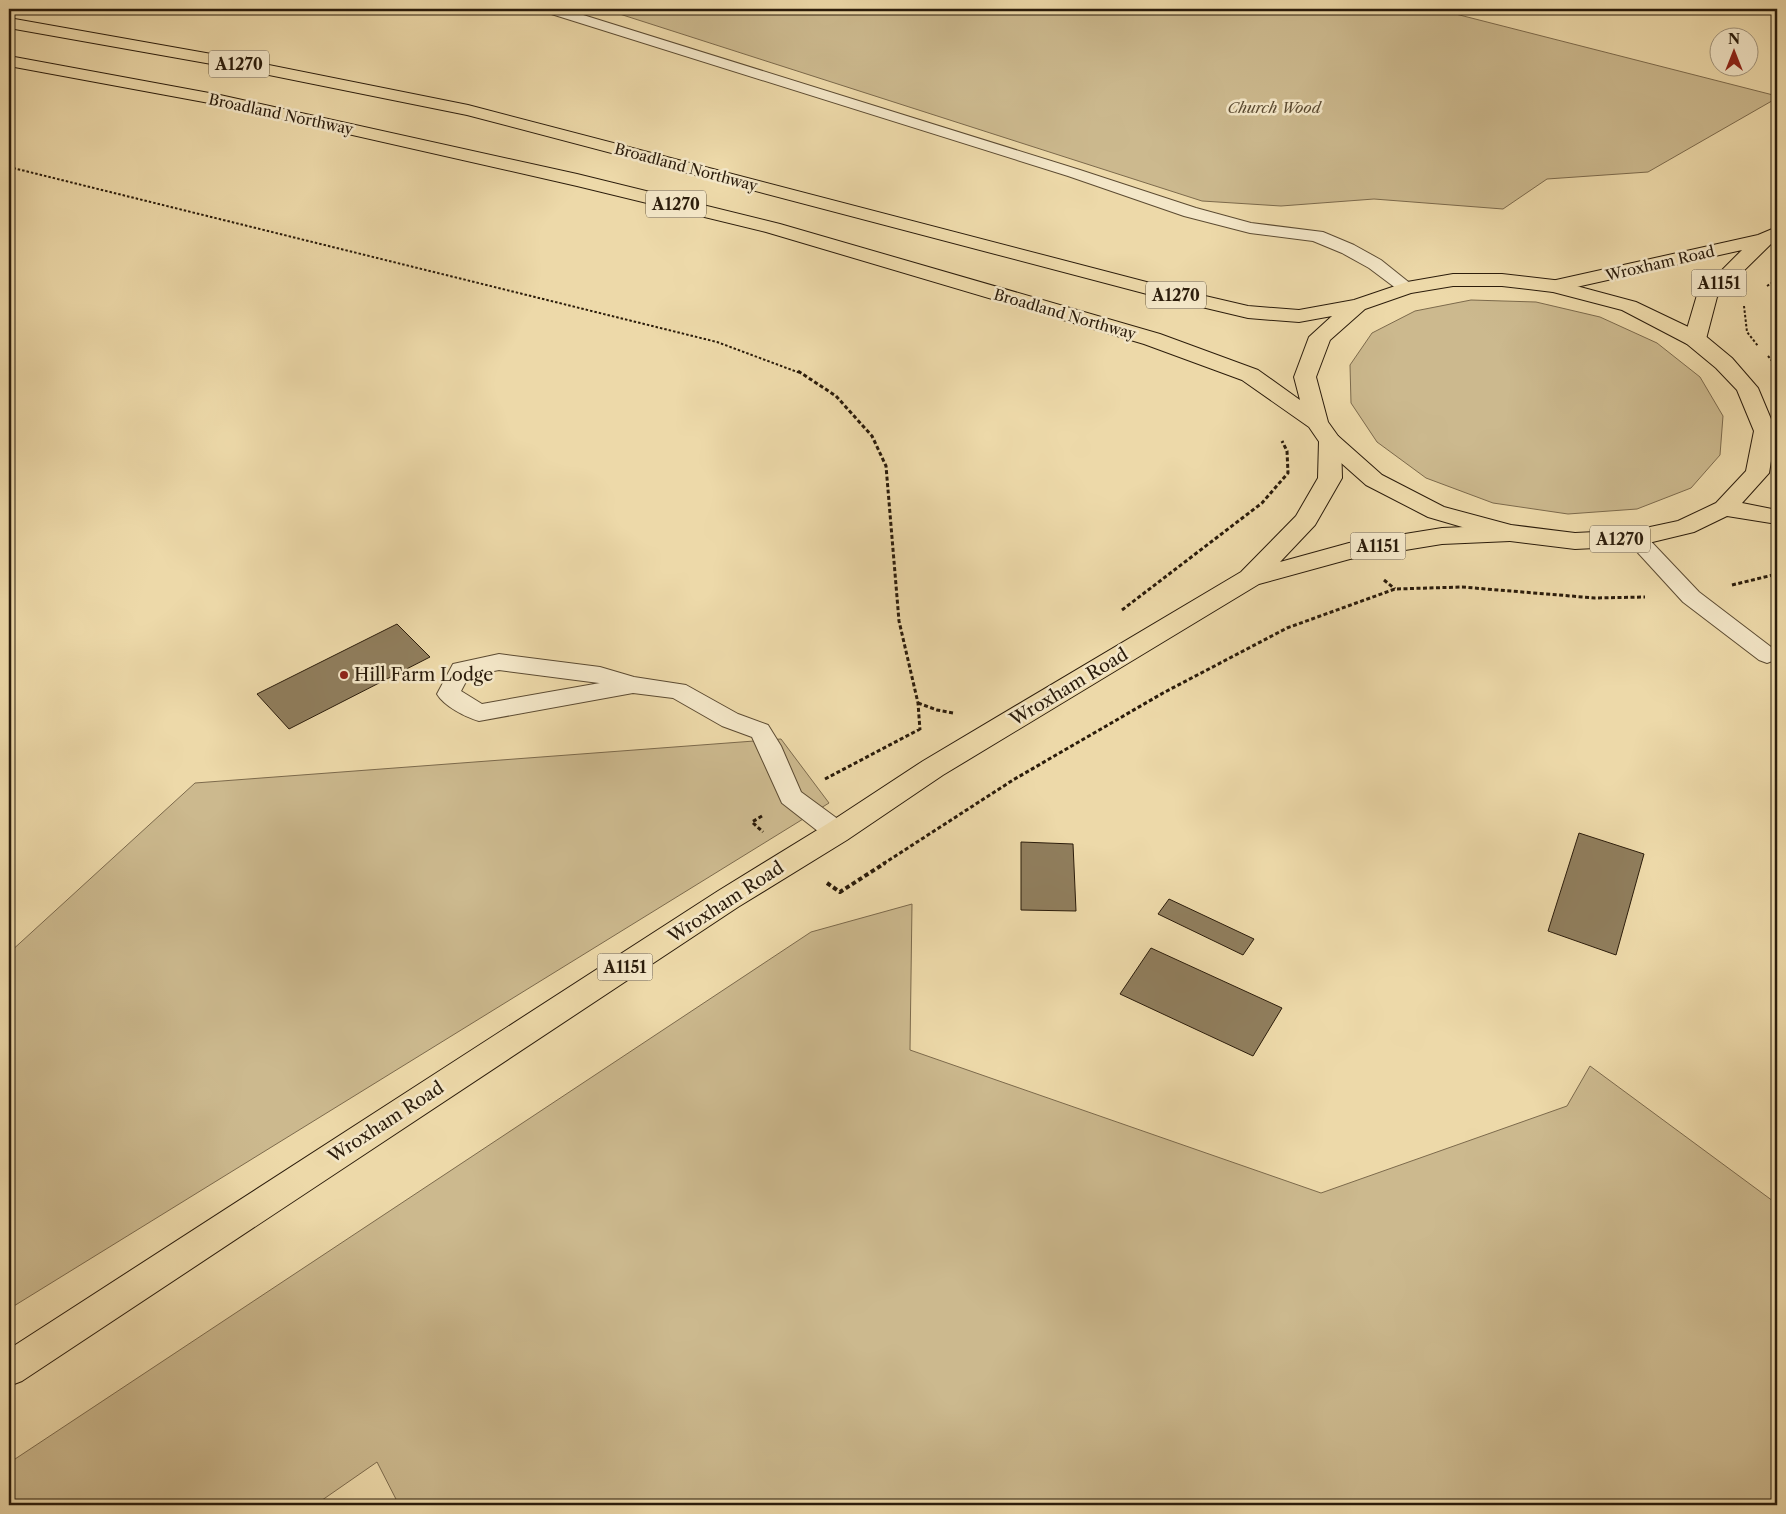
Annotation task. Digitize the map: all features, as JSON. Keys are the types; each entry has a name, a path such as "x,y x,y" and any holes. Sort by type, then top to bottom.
{"main road":[{"name":"Broadland Northway","path":"9,23 234,64 468,110 1154,290 1248,312 1299,316 1358,305"},
{"name":"Broadland Northway","path":"9,61 220,100 577,180 773,228 1152,339 1250,375 1324,432"},
{"name":"Wroxham Road","path":"1554,286 1627,271 1771,236"},
{"name":"Wroxham Road","path":"1694,339 1707,295 1771,236"},
{"name":"A1270","path":"1747,388 1764,431 1758,473 1724,508 1685,527 1636,538 1575,541 1510,533 1436,512 1374,480 1324,432 1305,377 1320,337 1358,305 1407,288 1452,280 1502,280 1554,286 1629,306 1694,339 1724,362 1747,388 1777,412"},
{"name":"Wroxham Road","path":"9,1369 933,768 1250,578 1306,520 1330,478 1324,432"},
{"path":"1724,508 1777,517"},
{"name":"Wroxham Road","path":"1250,578 1349,551 1442,536 1510,533"}],"lane":[{"path":"550,9 1074,172 1190,212 1250,228 1317,236 1348,249 1376,264 1407,288"},
{"path":"1636,538 1691,597 1768,656"},
{"path":"634,685 479,713 448,694 461,670 499,662 600,675 634,685 678,691 730,720 760,731 770,746 791,797 837,832"}],"path":[{"path":"9,167 717,342 797,371 836,396 872,436 886,466 899,621 918,703 920,729 933,768"},
{"path":"1707,295 1744,306 1747,332 1760,348"},
{"path":"1766,354 1777,367"},
{"path":"1115,616 1262,503 1288,474 1287,451 1280,437"},
{"path":"792,859 840,892 1013,780 1163,693 1287,628 1395,589 1462,587 1595,598 1691,597 1753,578 1777,574"},
{"path":"918,703 937,710 956,713"}],"green space":[{"name":"Church Wood","path":"604,9 1436,9 1777,96 1777,98 1648,172 1547,179 1503,209 1374,199 1281,206 1202,201"},
{"path":"1471,300 1536,302 1600,317 1657,343 1700,377 1723,416 1720,455 1691,488 1637,509 1568,514 1493,503 1426,478 1377,442 1351,403 1350,365 1372,333 1415,311"},
{"path":"781,739 829,803 9,1309 9,953 195,783"},
{"path":"912,904 910,1050 1321,1193 1567,1106 1590,1066 1777,1204 1777,1505 399,1505 377,1462 315,1505 9,1505 9,1463 811,932"}],"building":[{"name":"Hill Farm Lodge","path":"397,624 430,657 289,729 257,694"},
{"path":"1579,833 1644,854 1616,955 1548,931"},
{"path":"1021,842 1073,844 1076,911 1021,910"},
{"path":"1169,899 1254,939 1243,955 1158,914"},
{"path":"1151,948 1282,1008 1253,1056 1120,994"}],"place":[{"name":"Hill Farm Lodge","path":"344,675"}]}
